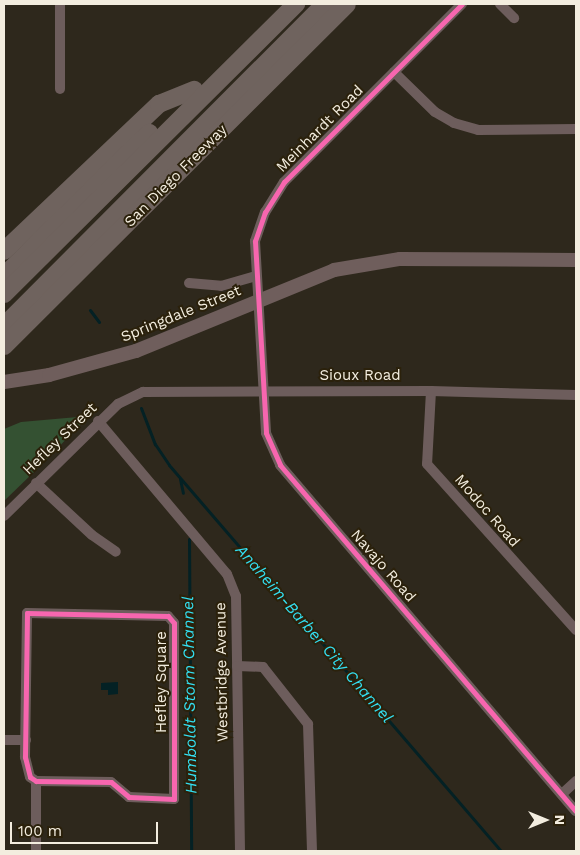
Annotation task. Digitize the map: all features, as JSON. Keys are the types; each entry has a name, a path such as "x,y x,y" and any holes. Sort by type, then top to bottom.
{"highway":[{"path":"4,276 194,90 278,4"},
{"path":"4,294 296,4"},
{"path":"4,326 325,4"},
{"name":"San Diego Freeway","path":"4,346 347,4"},
{"path":"4,251 26,228 159,104 194,90"},
{"path":"4,246 26,228"}],"main road":[{"name":"Springdale Street","path":"5,382 49,375 136,351 334,270 400,259 576,260"}],"street":[{"path":"60,4 60,89"},
{"name":"Meinhardt Road","path":"260,300 256,276 255,241 265,212 284,182 462,4"},
{"path":"500,4 514,18"},
{"path":"394,72 435,112 454,124 478,130 576,129"},
{"path":"189,283 222,286 256,276"},
{"name":"Navajo Road","path":"260,300 262,392 266,433 280,465 576,811"},
{"name":"Sioux Road","path":"143,392 430,391 576,395"},
{"name":"Modoc Road","path":"430,391 427,464 575,631"},
{"name":"Hefley Street","path":"4,516 98,421 118,404 143,392"},
{"name":"Westbridge Avenue","path":"98,421 227,574 236,596 240,851"},
{"path":"36,483 92,535 116,552"},
{"name":"Hefley Square","path":"36,781 111,782 129,797 174,799 174,623 168,616 28,613 26,770 36,781 36,851"},
{"path":"237,666 263,668 308,724 312,851"},
{"path":"4,740 26,740"},
{"path":"562,794 576,781"}],"green space":[{"path":"89,416 4,501 4,429 21,422"}],"water":[{"path":"118,682 118,694 108,695 108,690 101,690 101,683"}],"waterway":[{"path":"90,310 99,322"},
{"name":"Anaheim-Barber City Channel","path":"141,408 155,444 169,465 501,851"},
{"path":"180,479 183,493"},
{"name":"Humboldt Storm Channel","path":"189,539 191,851"}],"cycle path":[{"path":"462,4 284,182 265,212 255,241 266,433 280,465 576,811"},
{"path":"27,613 168,616 174,623 174,799 129,797 111,782 36,781 30,777 25,757 27,613"}]}
